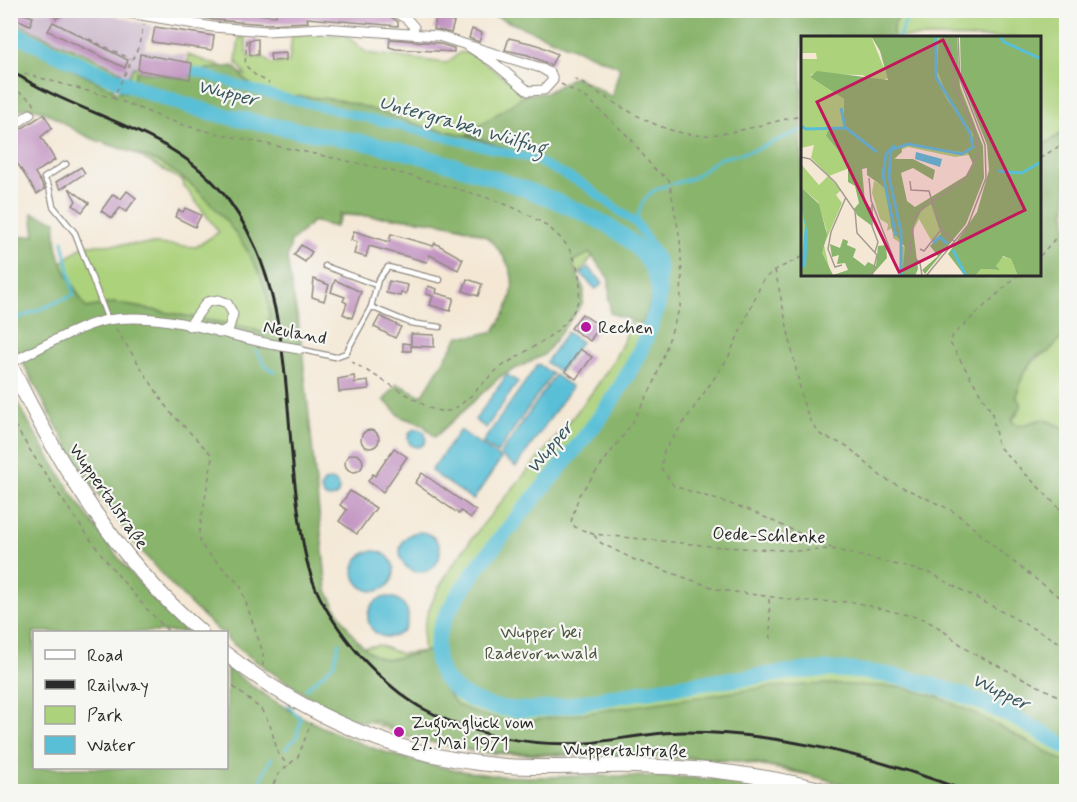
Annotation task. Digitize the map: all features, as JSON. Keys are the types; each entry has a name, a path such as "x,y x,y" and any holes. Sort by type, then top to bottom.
{"main road":[{"name":"Wuppertalstraße","path":"10,364 57,454 100,520 161,594 199,631"},
{"name":"Wuppertalstraße","path":"228,656 260,680 315,712 386,742 455,760 507,766 687,768 835,789"}],"street":[{"path":"111,10 145,18 249,30 323,28 413,33 449,38 541,68 551,74 553,80 544,90 528,91 493,62 468,46"},
{"path":"391,10 407,19 414,27 413,33"},
{"path":"10,128 30,114"},
{"path":"189,326 207,302 218,300 227,303 233,314 229,328 220,333"},
{"name":"Neuland","path":"10,364 108,320 145,319 299,349"}],"lane":[{"path":"66,164 44,178 49,187 53,206 75,233 108,320"},
{"path":"325,266 376,285 383,272 391,266 440,280"},
{"name":"Neuland","path":"299,349 343,356 349,350 371,306 376,285"},
{"path":"371,306 411,323 440,327"}],"path":[{"path":"112,98 141,41 145,18"},
{"path":"249,30 245,65 255,75 269,83"},
{"path":"89,39 132,60"},
{"path":"30,114 36,110 37,105 10,85 21,74 112,98 194,128 376,166 489,199 531,216 554,232 571,251 579,273 579,299 556,332 496,371 452,410 441,411 429,408 370,370 343,356"},
{"path":"574,79 653,125 696,136 731,132 801,116"},
{"path":"553,80 588,99 631,139 653,168 667,178 680,239 682,277 680,307 659,369 639,411 586,483 573,509 571,522 575,527 593,534 601,543 635,560 720,590 769,597 853,602 903,612 941,629 969,651 1066,699"},
{"path":"1041,157 1066,142"},
{"path":"1041,255 1066,226"},
{"path":"801,257 775,270 763,280 728,358 664,450 661,468 674,486 749,510 832,549"},
{"path":"775,270 803,402 811,423 821,435 847,446 883,478 951,510 1066,602"},
{"path":"1017,276 953,335 950,342 992,413 998,446 1066,515"},
{"path":"108,320 119,332 169,411 211,454 212,460 199,538 215,562 240,585 263,653 263,672"},
{"path":"10,418 85,534 131,592 167,631"},
{"name":"Oede-Schlenke","path":"593,534 732,547 801,551 832,549 930,573 1066,646"},
{"path":"769,597 771,643"},
{"path":"228,683 261,709 270,725 278,753 288,766"},
{"path":"269,792 274,778 298,757 315,712"},
{"path":"835,789 857,792"}],"shaded area":[{"path":"10,11 97,11 153,26 144,49 186,55 182,75 130,79 87,61 11,21"}],"green space":[{"path":"482,11 901,11 893,27 893,36 801,36 801,276 1041,276 1041,146 1066,131 1066,333 1047,353 1036,356 1024,372 1016,396 1021,405 1011,421 1020,426 1043,419 1066,429 1066,747 1013,717 958,694 930,684 872,672 830,670 784,673 669,687 533,710 504,709 484,704 456,690 443,675 438,666 436,643 444,619 495,545 581,443 608,407 631,370 648,332 662,271 660,258 648,236 629,215 604,197 547,166 467,134 527,94 546,93 575,76 612,97 620,67"},
{"path":"901,11 1066,11 1066,131 1041,146 1041,36 893,36 893,27"},
{"name":"Wupper bei Radevormwald","path":"10,18 121,72 112,92 118,95 134,67 187,71 188,55 246,75 236,62 239,37 245,37 248,57 265,58 271,64 289,62 292,35 345,35 367,53 446,63 461,52 473,55 527,94 484,125 609,188 1066,700 1066,791 835,780 736,761 480,753 404,736 301,692 336,651 379,645 401,654 424,651 426,617 445,577 475,534 586,400 615,358 631,320 608,299 623,278 595,253 567,290 491,239 457,226 398,218 342,215 336,227 276,212 299,325 297,336 267,331 266,334 250,328 115,303 86,308 61,263 84,245 157,244 196,247 219,232 184,186 183,181 122,146 11,95"},
{"path":"10,37 115,91 130,92 137,71 184,78 207,69 234,66 250,84 263,90 284,95 348,102 426,127 469,136 517,154 573,181 599,197 623,215 641,234 652,254 656,272 651,299 642,324 610,313 609,279 590,253 572,262 584,290 582,304 544,355 501,376 435,437 422,424 401,417 384,400 397,384 422,396 459,336 474,336 494,331 508,305 513,287 510,269 493,242 473,231 436,222 340,214 335,227 313,221 291,242 287,259 302,348 327,590 351,632 368,651 378,657 388,659 431,650 440,683 457,705 478,714 522,722 769,687 827,684 901,687 938,697 974,713 1066,762 1066,791 867,791 788,769 750,762 689,757 481,752 412,738 375,720 367,722 355,719 337,712 295,688 228,640 228,631 219,631 192,606 166,579 117,520 95,490 56,425 19,355 10,325 11,238 35,235 32,213 56,221 60,257 68,277 86,308 114,303 250,328 265,334 269,313 265,289 255,265 223,217 204,196 167,167 147,157 92,139 37,109 19,110 11,115"},
{"path":"1066,333 1066,429 1046,420 1015,424 1011,421 1018,414 1017,398 1023,375 1037,358"},
{"path":"10,389 48,455 89,518 134,577 185,631 33,631 33,769 228,769 228,668 256,689 321,727 392,754 465,772 538,777 698,778 797,791 11,791"}],"water":[{"path":"588,267 603,283 596,289 581,274"},
{"path":"567,332 581,342 560,372 546,362"},
{"path":"538,364 552,374 497,453 482,443"},
{"path":"507,375 518,382 486,428 475,420"},
{"path":"555,375 572,387 516,467 500,455"},
{"path":"417,429 423,432 426,438 423,444 417,447 411,444 408,438 411,432"},
{"path":"460,430 501,459 473,500 431,471"},
{"path":"330,480 336,483 339,489 336,495 330,498 324,495 321,489 324,483"},
{"path":"420,532 428,533 434,538 439,544 439,560 434,566 428,571 420,572 412,571 406,566 401,560 400,552 401,544 406,538 412,533"},
{"path":"374,551 382,552 388,557 393,563 393,579 388,585 382,590 374,591 366,590 360,585 355,579 354,571 355,563 360,557 366,552"},
{"path":"388,597 396,598 402,603 407,609 407,625 402,631 396,636 388,637 380,636 374,631 369,625 368,617 369,609 374,603 380,598"}],"building":[{"path":"10,10 33,17 30,25 10,16"},
{"path":"51,10 70,10 56,19"},
{"path":"167,10 219,10 276,16 276,12 287,10 328,10 349,14 352,10 386,14 398,22 398,26 307,18 308,22 267,24 214,20"},
{"path":"436,18 454,22 451,33 434,29"},
{"path":"53,22 128,60 125,68 48,31"},
{"path":"155,27 214,36 212,50 152,42"},
{"path":"472,29 482,33 479,42 469,38"},
{"path":"509,38 538,45 557,54 551,65 528,55 505,50"},
{"path":"258,39 258,55 250,55 249,40"},
{"path":"390,39 437,43 454,48 454,52 396,49 389,47"},
{"path":"286,53 286,60 271,61 270,54"},
{"path":"140,54 192,63 190,79 138,70"},
{"path":"44,114 52,128 41,137 55,160 35,173 45,189 37,194 10,152 10,136"},
{"path":"81,167 85,173 61,189 56,182"},
{"path":"69,188 89,203 82,212 73,205 76,201"},
{"path":"127,191 136,198 126,212 120,208 112,218 101,211 113,194 121,199"},
{"path":"185,208 201,215 195,227 175,217 179,210 183,212"},
{"path":"354,231 389,242 391,234 433,246 435,243 463,259 458,270 430,255 427,262 369,246 366,257 354,254 357,242 351,240"},
{"path":"301,245 312,252 305,262 294,255"},
{"path":"314,279 329,285 324,301 312,297"},
{"path":"467,279 482,284 478,296 463,291"},
{"path":"335,280 361,292 352,318 343,314 347,303 343,301 345,297 331,292"},
{"path":"389,281 408,285 406,294 401,292 400,296 386,293"},
{"path":"428,286 437,289 436,293 454,298 450,311 430,305 433,296 426,294"},
{"name":"Rechen","path":"582,314 600,326 590,341 571,328"},
{"path":"380,316 401,327 395,338 374,327"},
{"path":"411,334 434,335 434,347 411,346 411,351 403,351 403,343 411,344"},
{"path":"580,349 592,357 576,379 565,371"},
{"path":"354,376 355,383 368,381 369,389 339,392 338,379"},
{"path":"370,430 376,433 379,439 376,445 370,448 364,445 361,439 364,433"},
{"path":"394,448 407,457 383,492 368,481 373,474 375,476"},
{"path":"354,454 360,457 363,463 360,469 354,472 348,469 345,463 348,457"},
{"path":"422,473 476,511 471,518 461,511 459,514 415,483"},
{"path":"350,491 376,508 357,534 339,521 347,510 340,505"}],"waterway":[{"path":"899,36 911,10"},
{"name":"Wupper","path":"10,31 106,76 206,111 399,150 508,183 551,199 601,222 632,243 645,257 654,272 659,299 646,338 627,375 582,441 470,578 442,625 436,648 438,665 446,680 462,694 492,706 535,710 702,683 798,671 844,670 904,678 960,694 1014,718 1066,747"},
{"name":"Untergraben Wülfing","path":"193,71 265,93 533,159 583,184 637,224 660,259 663,270 659,292"},
{"path":"673,184 693,178 718,159 752,151 801,130"},
{"path":"637,224 639,210 645,199 655,190 668,185"},
{"path":"14,320 74,295 63,241"},
{"path":"256,350 266,366 275,372"},
{"path":"306,689 334,664 339,643"},
{"name":"Wupper","path":"430,661 436,659"},
{"path":"286,748 296,738 301,720 288,705"},
{"path":"259,792 263,774 272,758"}],"railway":[{"path":"10,70 37,86 126,126 182,156 207,176 229,201 249,234 264,270 275,307 286,384 300,523 312,578 325,607 349,642 375,671 404,696 420,707 459,725 522,741 587,743 659,733 684,732 756,737 792,742 864,758 968,792"}],"place":[{"name":"Rechen","path":"586,327"},
{"name":"Zugunglück vom 27. Mai 1971","path":"399,732"}]}
